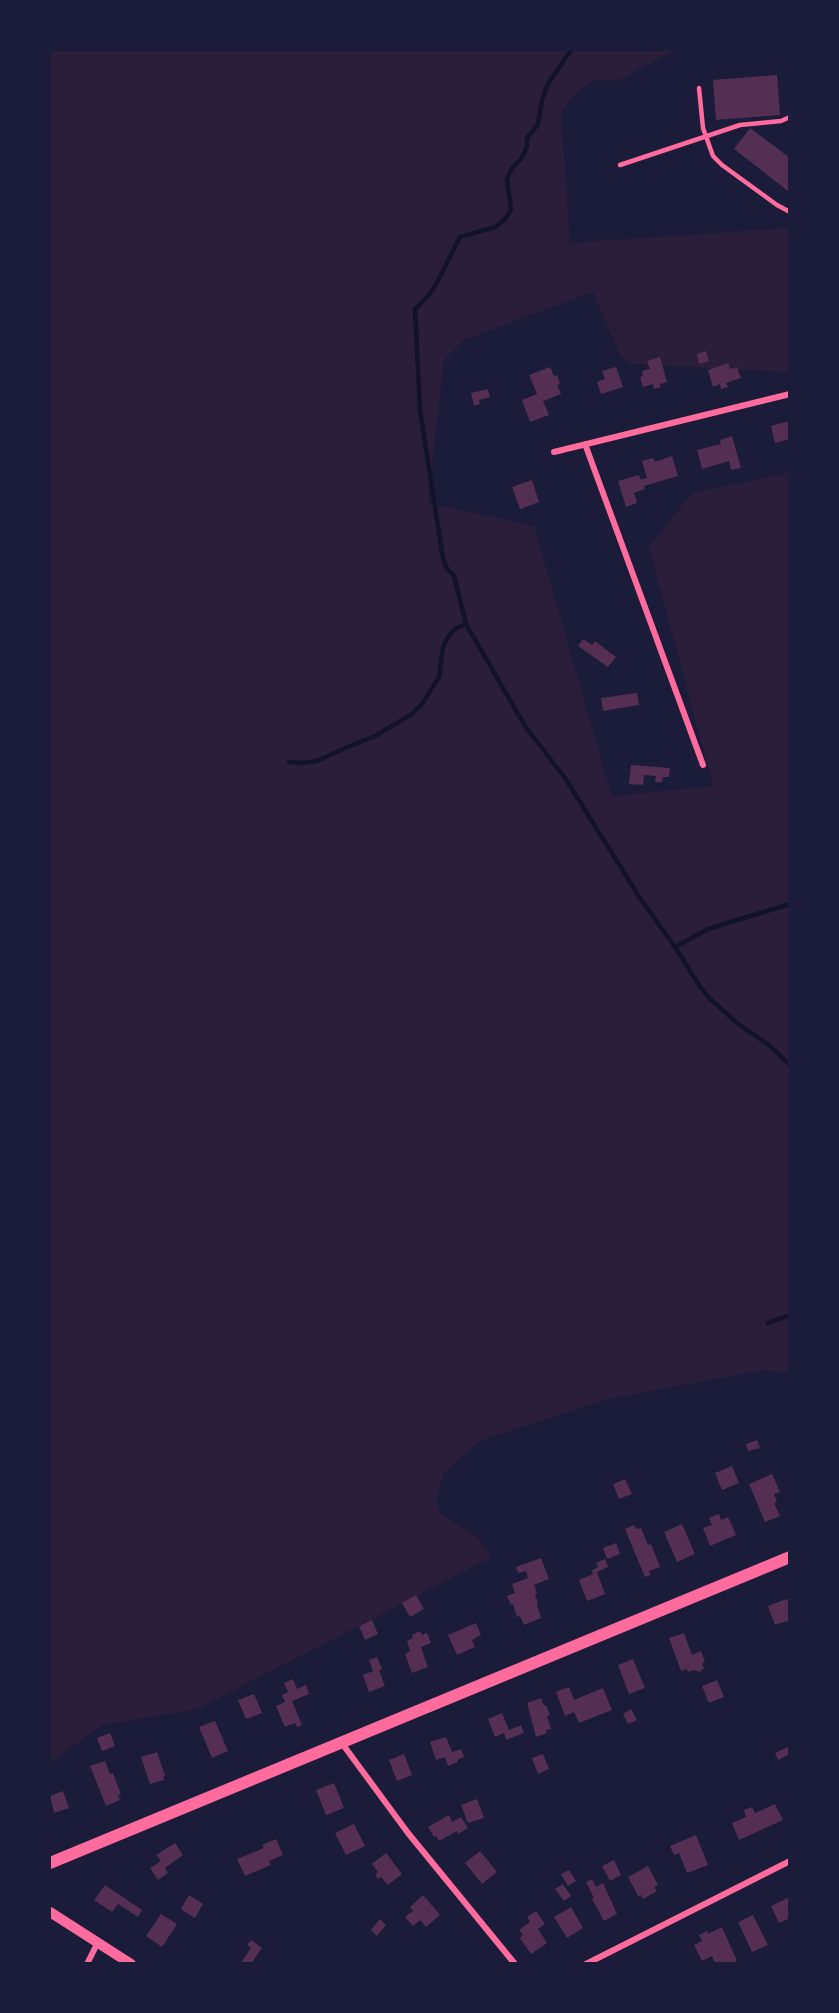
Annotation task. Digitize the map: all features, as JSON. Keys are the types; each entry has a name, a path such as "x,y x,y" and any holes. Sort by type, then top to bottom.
{"main road":[{"path":"50,1863 789,1557"}],"street":[{"path":"554,452 789,394"},
{"path":"585,444 704,765"},
{"path":"341,1742 408,1833 515,1964"},
{"path":"586,1964 789,1861"},
{"path":"50,1912 131,1964"},
{"path":"87,1964 98,1942"}],"lane":[{"path":"699,88 705,136 713,156 722,165 789,212"},
{"path":"620,165 749,123 781,121 789,117"}],"shaded area":[{"path":"50,50 676,50 619,80 596,79 576,93 561,112 570,243 789,228 789,372 633,364 621,357 593,292 464,340 444,360 428,503 534,526 612,796 713,786 649,547 692,493 789,473 789,1373 762,1370 605,1400 478,1442 444,1473 436,1501 441,1514 476,1536 492,1557 198,1709 102,1725 50,1763"}],"building":[{"path":"777,75 780,115 716,120 713,80"},
{"path":"750,128 790,158 790,189 788,191 734,149"},
{"path":"706,351 709,361 699,364 697,354"},
{"path":"660,357 667,382 654,389 653,384 643,387 640,377 643,376 642,371 650,369 647,361"},
{"path":"728,363 730,369 737,367 741,378 726,383 728,387 721,389 720,384 713,387 708,370"},
{"path":"550,367 554,376 557,375 560,384 557,385 561,394 543,401 549,415 530,422 522,400 537,394 529,375"},
{"path":"616,367 623,387 601,394 597,382 605,379 602,371"},
{"path":"488,389 490,397 479,400 480,404 474,406 471,393"},
{"path":"790,421 790,439 775,443 771,426"},
{"path":"732,436 741,468 731,470 729,461 702,469 697,450 721,444 720,440"},
{"path":"672,456 678,476 644,486 645,489 634,493 637,503 626,507 618,481 639,475 641,480 647,478 642,461 653,458 655,462"},
{"path":"532,480 539,502 520,509 512,487"},
{"path":"583,639 592,645 595,641 616,657 608,667 578,646"},
{"path":"637,693 639,705 603,711 601,698"},
{"path":"631,765 670,768 669,777 663,777 662,782 655,782 656,776 644,775 643,785 629,784"},
{"path":"757,1440 760,1448 748,1451 746,1444"},
{"path":"732,1466 739,1483 722,1490 715,1473"},
{"path":"772,1474 780,1492 774,1494 777,1502 774,1503 780,1516 765,1522 749,1484"},
{"path":"625,1479 632,1494 619,1499 613,1484"},
{"path":"719,1514 721,1520 728,1517 736,1535 710,1546 703,1528 712,1525 709,1518"},
{"path":"682,1524 695,1554 677,1562 664,1532"},
{"path":"634,1525 636,1529 641,1528 648,1545 651,1544 660,1567 649,1571 651,1575 645,1577 625,1529"},
{"path":"616,1543 620,1554 607,1559 603,1548"},
{"path":"541,1558 549,1579 534,1585 541,1618 524,1625 520,1616 517,1617 513,1604 511,1605 507,1596 515,1593 512,1584 528,1578 526,1571 518,1573 516,1567"},
{"path":"605,1559 608,1567 597,1572 605,1594 587,1601 579,1580 593,1574 592,1570 598,1567 596,1563"},
{"path":"416,1595 424,1609 410,1617 402,1603"},
{"path":"787,1599 790,1602 790,1620 775,1625 768,1606"},
{"path":"372,1620 378,1634 365,1640 359,1626"},
{"path":"476,1623 481,1635 472,1640 475,1647 457,1655 448,1635"},
{"path":"420,1631 422,1635 427,1633 431,1643 421,1647 428,1667 412,1673 405,1654 410,1651 407,1641"},
{"path":"684,1633 692,1655 701,1651 705,1662 702,1663 704,1668 700,1672 694,1670 688,1672 687,1669 681,1671 669,1638"},
{"path":"377,1657 385,1686 369,1692 363,1675 373,1671 369,1660"},
{"path":"633,1659 645,1688 629,1694 618,1665"},
{"path":"293,1679 297,1689 306,1685 309,1694 292,1701 302,1725 297,1727 295,1723 285,1727 276,1706 285,1702 282,1695 288,1692 284,1683"},
{"path":"717,1680 724,1697 709,1703 702,1686"},
{"path":"569,1687 574,1700 603,1688 612,1710 579,1723 574,1712 565,1716 556,1692"},
{"path":"254,1694 262,1713 246,1719 238,1700"},
{"path":"541,1698 550,1715 547,1716 551,1729 536,1737 527,1703"},
{"path":"631,1709 637,1720 628,1724 623,1714"},
{"path":"502,1713 509,1730 521,1725 524,1733 506,1740 504,1733 495,1737 488,1719"},
{"path":"215,1721 228,1751 212,1758 199,1727"},
{"path":"110,1733 115,1746 102,1751 97,1738"},
{"path":"446,1737 452,1752 461,1749 464,1757 448,1766 445,1757 436,1760 430,1742"},
{"path":"788,1747 790,1754 778,1760 775,1753"},
{"path":"157,1752 165,1776 164,1780 150,1784 141,1757"},
{"path":"404,1754 412,1775 397,1781 389,1760"},
{"path":"543,1754 549,1769 538,1774 532,1758"},
{"path":"105,1761 110,1774 113,1773 121,1795 118,1795 120,1800 106,1806 90,1766"},
{"path":"334,1783 344,1808 326,1815 316,1790"},
{"path":"63,1791 69,1808 54,1813 50,1796"},
{"path":"477,1799 484,1818 468,1823 461,1805"},
{"path":"775,1804 783,1820 739,1840 732,1823 746,1817 744,1810 752,1807 755,1813"},
{"path":"449,1815 452,1822 461,1817 468,1828 439,1841 428,1827"},
{"path":"354,1824 365,1846 346,1855 335,1833"},
{"path":"696,1835 708,1865 687,1873 679,1853 674,1855 670,1846"},
{"path":"276,1839 283,1855 269,1861 271,1865 245,1876 237,1859 264,1848 262,1845"},
{"path":"175,1843 183,1855 165,1868 168,1873 158,1880 150,1868 161,1861 156,1855"},
{"path":"480,1851 497,1872 482,1884 465,1863"},
{"path":"386,1853 402,1874 388,1885 381,1877 378,1879 375,1875 378,1872 372,1864"},
{"path":"614,1860 621,1875 610,1881 602,1866"},
{"path":"648,1866 658,1885 654,1887 657,1891 643,1899 641,1895 638,1896 628,1877"},
{"path":"569,1870 576,1881 568,1886 561,1874"},
{"path":"592,1879 596,1887 603,1883 617,1914 604,1921 586,1882"},
{"path":"563,1884 571,1896 564,1901 555,1889"},
{"path":"105,1885 142,1910 138,1917 118,1904 112,1912 94,1900"},
{"path":"189,1895 203,1904 195,1918 181,1909"},
{"path":"423,1895 440,1915 426,1927 420,1920 413,1926 405,1917 413,1911 410,1907"},
{"path":"790,1897 790,1918 779,1923 771,1906"},
{"path":"571,1907 583,1928 567,1938 554,1917"},
{"path":"536,1911 545,1924 538,1929 547,1943 531,1954 520,1938 523,1935 519,1930 530,1922 527,1917"},
{"path":"161,1914 177,1924 162,1947 146,1936"},
{"path":"753,1915 768,1945 752,1952 738,1922"},
{"path":"380,1919 386,1925 377,1936 371,1930"},
{"path":"722,1927 737,1961 732,1964 715,1964 712,1956 702,1961 694,1945 702,1941 699,1935 707,1931 708,1934"},
{"path":"251,1940 262,1948 251,1964 240,1964 251,1948 247,1945"}],"waterway":[{"path":"571,50 548,84 542,100 538,124 527,138 527,147 507,179 511,210 495,227 460,237 438,281 415,309 420,410 443,558 446,567 454,576 466,624 525,726 565,778 640,898 699,985 709,998 737,1023 770,1046 790,1065"},
{"path":"289,762 317,761 375,736 412,714 422,704 439,677 443,647 448,637 455,629 466,624"},
{"path":"675,947 708,929 790,904"},
{"path":"768,1323 790,1315"}]}
